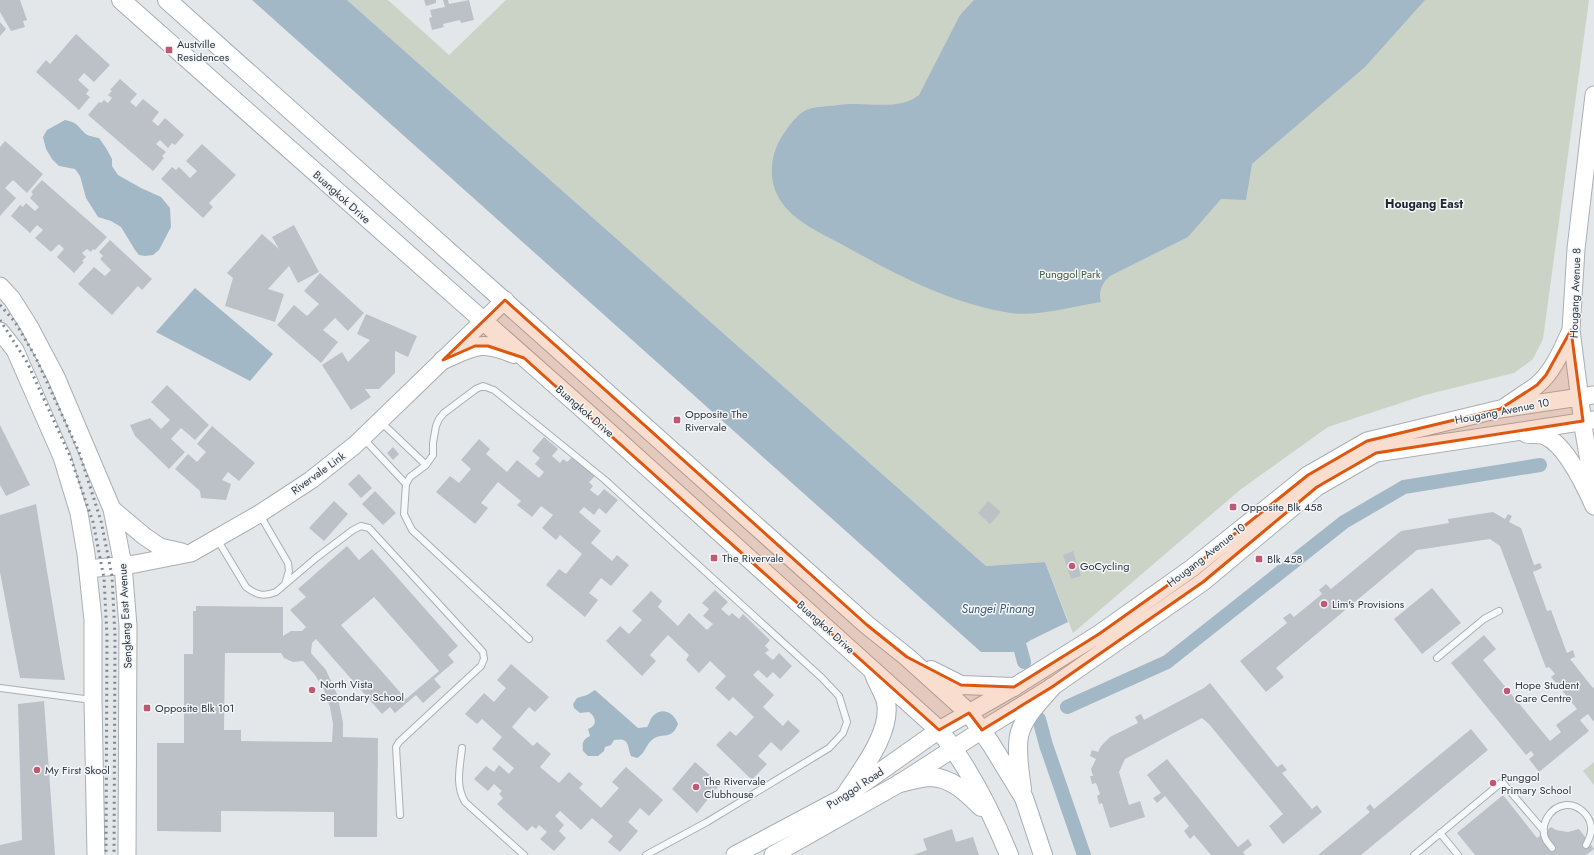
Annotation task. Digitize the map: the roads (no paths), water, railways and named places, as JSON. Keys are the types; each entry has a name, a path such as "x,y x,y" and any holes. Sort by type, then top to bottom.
{"main road":[{"name":"Buangkok Drive","path":"121,0 593,418 940,730 962,760 1000,832 1009,855"},
{"path":"168,0 867,625 907,657 969,713 982,730 1024,798"},
{"name":"Hougang Avenue 8","path":"1594,95 1576,249 1571,330 1587,396 1594,490"},
{"name":"Sengkang East Avenue","path":"0,286 12,299 29,326 56,377 112,509 123,566 128,626 127,855"},
{"name":"Rivervale Link","path":"88,570 123,566 191,553 259,514 311,480 363,438 505,300"},
{"path":"1500,410 1537,385 1546,375 1557,360 1571,330"},
{"path":"0,331 15,350 62,457 79,513 94,620 93,700 96,855"},
{"path":"443,360 475,346 488,346 501,349 524,358"},
{"name":"Hougang Avenue 10","path":"969,713 1099,634 1192,568 1308,475 1367,441 1500,410 1587,396"},
{"name":"Hougang Avenue 10","path":"982,730 1052,687 1203,582 1317,488 1376,453 1589,421"},
{"path":"1514,433 1544,436 1555,443 1576,468 1594,506"},
{"path":"112,509 144,536 160,547 191,553"},
{"path":"907,657 961,685 1014,687"},
{"path":"844,797 879,742 885,727 886,703 871,668"},
{"path":"1043,855 1024,798 1018,766 1019,736 1028,716 1052,687"},
{"name":"Punggol Road","path":"735,855 844,797 940,730 969,713"},
{"name":"Punggol Road","path":"773,855 790,848 900,783 982,730"},
{"path":"900,783 930,777 946,780 962,789 981,808 1000,832"}],"lane":[{"path":"529,639 412,530 404,514 406,484 410,477 426,465 433,455 436,426 439,419 444,413 476,389 483,386 494,390 605,480 822,678 839,696 847,722 843,733 829,748 707,822 646,855"},
{"path":"380,421 426,465"},
{"path":"363,438 406,484"},
{"path":"259,514 288,562 289,571 283,587"},
{"path":"217,539 246,587 252,592 260,595 269,595 283,587 316,558 353,530 361,526 369,528 483,652 484,659 482,666 399,742 396,747 400,815"},
{"path":"1437,658 1484,619 1499,611"},
{"path":"0,688 93,700"},
{"path":"462,748 458,779 463,798 524,855"},
{"path":"1414,855 1502,782 1544,831"},
{"path":"1552,848 1546,840 1544,831 1545,822 1549,814 1556,808 1566,805 1575,806 1583,811 1589,818 1593,826 1586,845"},
{"path":"1440,833 1458,855"}],"water":[{"name":"Sungei Pinang","path":"252,0 347,0 986,566 1045,562 1068,622 1031,640 1013,652 981,652"},
{"path":"974,0 1425,0 1365,67 1252,164 1246,200 1221,199 1188,237 1110,276 1101,288 1101,302 1032,314 1021,314 989,309 967,303 903,277 883,267 800,221 780,200 773,182 772,163 777,145 791,124 803,112 814,108 845,104 886,105 903,103 912,100 919,95 960,15"},
{"path":"65,120 76,124 84,133 99,138 112,159 112,166 118,175 161,197 170,208 171,227 159,250 153,255 139,255 121,227 111,221 98,217 86,198 80,176 75,169 59,166 52,159 46,149 43,137 47,130"},
{"path":"195,288 273,354 250,381 156,332"},
{"path":"595,690 638,728 647,727 653,716 661,711 671,714 678,724 669,735 659,736 652,740 642,754 637,758 631,756 627,743 619,739 614,740 611,745 605,747 604,751 598,756 588,756 583,751 583,744 584,740 590,736 588,729 595,723 595,721 589,712 580,713 574,708 573,704 577,698 587,695"}],"waterway":[{"path":"1067,707 1167,662 1344,522 1404,487 1540,465"},
{"path":"1020,647 1024,662"},
{"path":"1039,719 1046,745 1084,855"}],"railway":[{"path":"0,305 15,322 35,356 79,452 101,521 112,576 115,636 114,855"},
{"path":"0,320 27,362 70,456 93,522 104,578 107,636 106,855"}],"place":[{"name":"Austville Residences","path":"169,50"},
{"name":"Opposite The Rivervale","path":"677,420"},
{"name":"Opposite Blk 458","path":"1233,507"},
{"name":"The Rivervale","path":"714,558"},
{"name":"Blk 458","path":"1259,559"},
{"name":"GoCycling","path":"1072,566"},
{"name":"Lim's Provisions","path":"1324,604"},
{"name":"North Vista Secondary School","path":"312,690"},
{"name":"Hope Student Care Centre","path":"1507,691"},
{"name":"Opposite Blk 101","path":"147,708"},
{"name":"My First Skool","path":"37,770"},
{"name":"Punggol Primary School","path":"1493,783"},
{"name":"The Rivervale Clubhouse","path":"696,787"}],"district":[{"name":"Hougang East","path":"1424,204"}],"park label":[{"name":"Punggol Park","path":"1070,274"}]}
